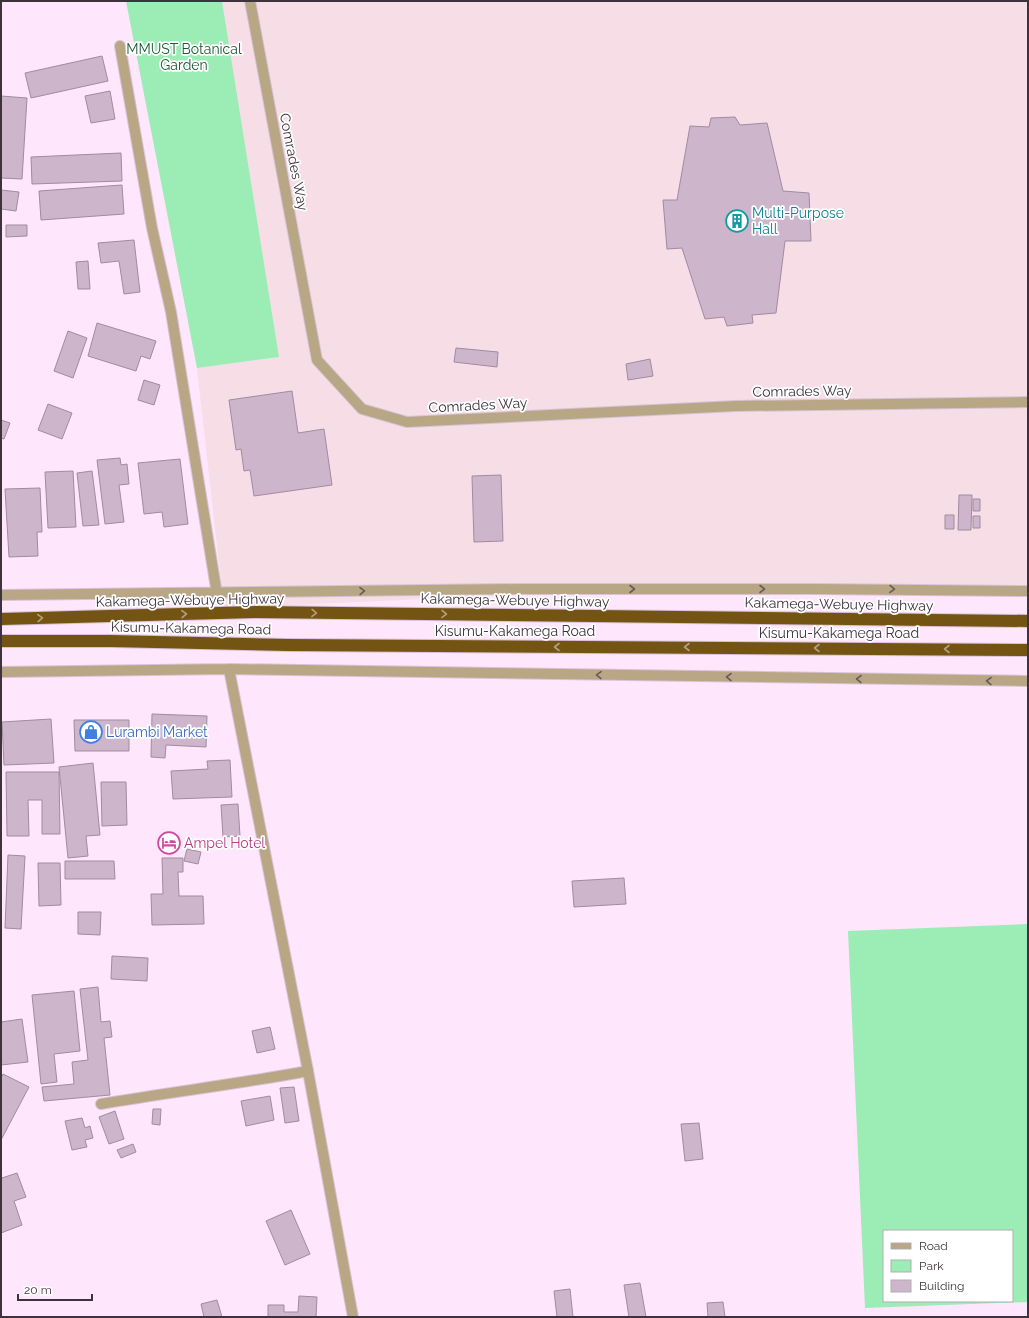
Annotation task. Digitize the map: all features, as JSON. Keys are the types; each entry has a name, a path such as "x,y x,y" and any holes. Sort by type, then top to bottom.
{"highway":[{"name":"Kakamega-Webuye Highway","path":"1,619 255,612 1028,621"},
{"name":"Kisumu-Kakamega Road","path":"1,641 103,641 296,645 1028,650"}],"street":[{"name":"Comrades Way","path":"250,1 317,360 362,410 406,422 736,406 1028,402"},
{"path":"120,46 152,228 171,312 217,594"},
{"path":"1,595 217,594 520,589 1028,591"},
{"path":"229,669 308,1072 353,1317"},
{"path":"1,672 229,669 1028,682"},
{"path":"101,1104 240,1084 308,1072"}],"shaded area":[{"path":"222,1 1028,1 1028,588 734,585 224,608 197,368 279,357"}],"green space":[{"name":"MMUST Botanical Garden","path":"126,1 222,1 279,357 197,368"},
{"path":"1028,924 1028,1302 865,1308 848,931"}],"building":[{"path":"102,56 108,81 31,98 25,73"},
{"path":"110,91 115,119 91,123 85,96"},
{"path":"1,96 27,98 22,179 1,178"},
{"name":"Multi-Purpose Hall","path":"735,117 740,125 767,123 783,191 809,193 811,241 785,241 776,313 752,315 753,323 727,326 724,317 705,319 682,248 667,249 663,200 677,200 690,126 709,127 711,118"},
{"path":"121,153 122,181 32,184 31,157"},
{"path":"122,185 124,214 41,220 39,191"},
{"path":"1,190 19,192 16,211 1,209"},
{"path":"6,225 27,225 27,236 6,237"},
{"path":"134,240 140,292 124,294 119,261 101,263 98,243"},
{"path":"88,261 90,289 78,289 76,262"},
{"path":"97,323 156,341 150,359 141,356 136,371 88,356"},
{"path":"68,331 87,338 73,378 54,371"},
{"path":"456,348 498,352 497,367 454,362"},
{"path":"650,359 653,376 628,380 626,364"},
{"path":"144,380 160,385 154,405 138,400"},
{"path":"292,391 298,433 324,429 332,485 254,496 250,470 244,471 241,449 236,450 229,400"},
{"path":"48,404 72,413 62,439 38,430"},
{"path":"1,420 10,423 4,439 1,438"},
{"path":"120,458 121,465 127,464 129,484 119,485 124,522 105,524 97,460"},
{"path":"180,459 188,524 164,527 162,512 144,514 138,463"},
{"path":"73,471 76,527 48,528 45,472"},
{"path":"92,471 99,525 83,526 77,473"},
{"path":"501,475 503,541 474,542 472,476"},
{"path":"40,488 42,532 37,532 38,556 9,557 5,489"},
{"path":"959,495 972,495 971,530 958,530"},
{"path":"973,499 980,499 980,511 973,511"},
{"path":"945,515 954,515 954,529 945,529"},
{"path":"973,516 980,516 980,528 973,528"},
{"path":"152,714 207,716 206,747 166,745 165,758 151,757"},
{"path":"51,719 54,763 4,765 2,722"},
{"path":"74,720 129,720 129,751 75,751"},
{"path":"230,760 232,797 173,799 171,771 208,769 207,761"},
{"path":"93,763 100,835 86,836 88,856 68,858 59,767"},
{"path":"6,772 59,772 60,834 42,834 42,800 28,800 29,836 7,836"},
{"path":"101,782 126,782 127,825 102,826"},
{"path":"238,804 240,836 223,837 221,805"},
{"path":"187,849 201,852 198,864 184,861"},
{"path":"8,855 25,856 21,929 5,928"},
{"path":"162,858 183,858 183,872 178,872 179,896 203,896 204,924 152,925 151,894 163,894"},
{"path":"65,861 114,861 115,879 65,879"},
{"path":"38,863 60,863 61,905 39,906"},
{"path":"624,878 626,904 574,907 572,881"},
{"path":"78,912 101,912 100,935 78,934"},
{"path":"112,956 148,958 147,981 111,979"},
{"path":"98,987 101,1022 110,1021 112,1037 104,1038 110,1095 44,1101 42,1087 74,1084 72,1062 88,1060 80,989"},
{"path":"74,991 80,1051 54,1054 57,1082 41,1084 32,995"},
{"path":"22,1019 28,1062 1,1065 1,1022"},
{"path":"270,1027 275,1049 257,1053 252,1031"},
{"path":"3,1074 29,1087 1,1140 1,1078"},
{"path":"294,1087 299,1121 285,1123 280,1088"},
{"path":"270,1096 274,1120 246,1126 241,1101"},
{"path":"153,1109 161,1109 160,1125 152,1124"},
{"path":"115,1111 124,1139 109,1144 99,1117"},
{"path":"82,1118 85,1128 90,1126 93,1138 85,1140 87,1147 72,1150 65,1121"},
{"path":"699,1123 703,1159 685,1161 681,1124"},
{"path":"133,1144 136,1152 121,1158 117,1150"},
{"path":"17,1173 26,1197 14,1201 22,1225 1,1233 1,1175 2,1178"},
{"path":"291,1210 310,1254 285,1265 266,1221"},
{"path":"640,1283 646,1317 629,1317 624,1285"},
{"path":"570,1289 573,1317 557,1317 554,1291"},
{"path":"299,1296 317,1297 316,1317 268,1317 268,1305 284,1305 284,1312 298,1312"},
{"path":"217,1300 222,1317 204,1317 201,1304"},
{"path":"723,1302 725,1317 708,1317 707,1303"}],"place":[{"name":"Multi-Purpose Hall","path":"737,221"},
{"name":"Lurambi Market","path":"91,732"},
{"name":"Ampel Hotel","path":"169,843"}]}
